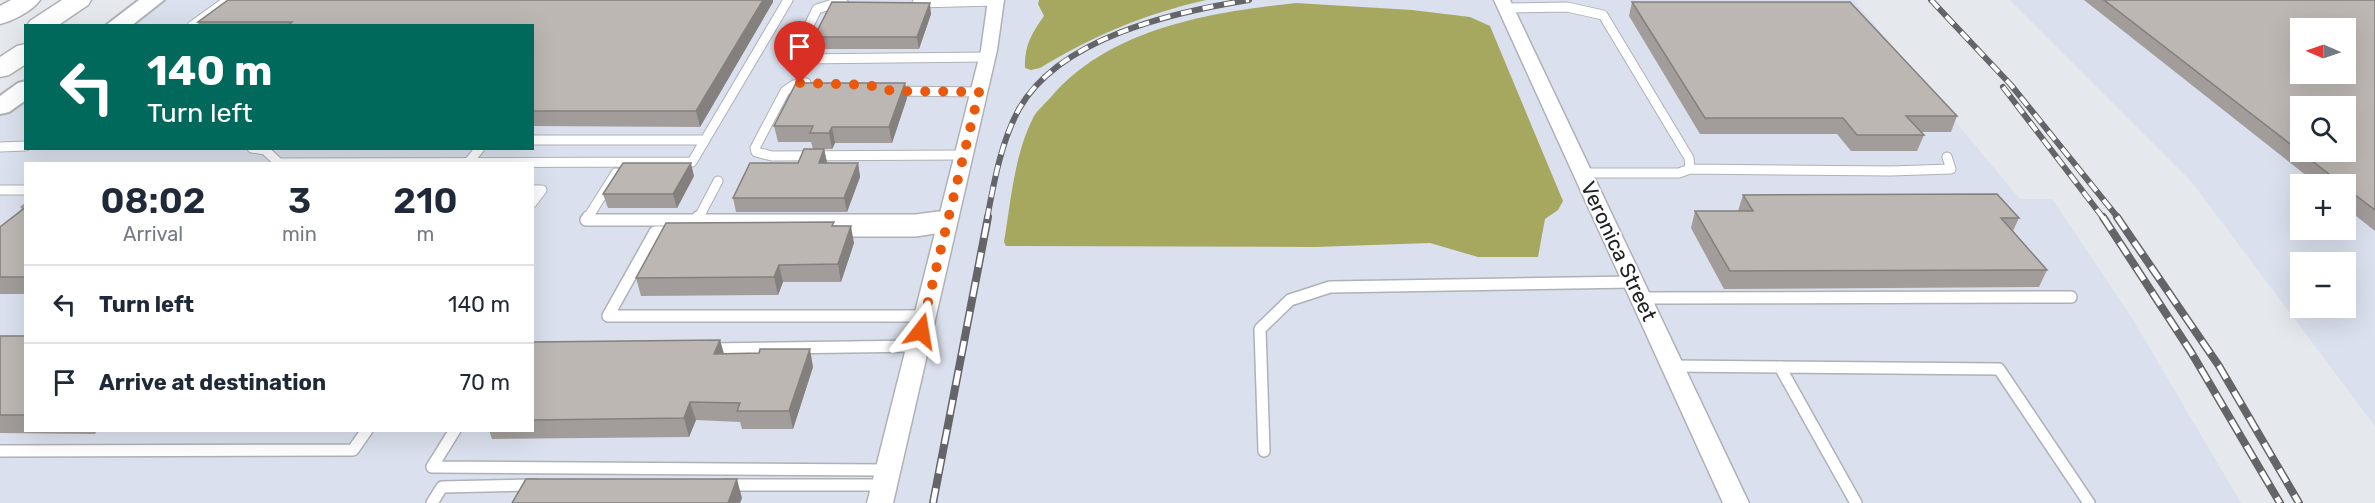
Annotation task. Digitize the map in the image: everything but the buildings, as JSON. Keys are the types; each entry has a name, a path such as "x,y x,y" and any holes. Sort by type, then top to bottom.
{"highway":[{"path":"0,17 28,0"},
{"path":"42,24 79,0"},
{"path":"68,24 103,0"},
{"path":"0,50 24,35"},
{"path":"0,69 24,53"}],"main road":[{"path":"119,24 153,0"},
{"path":"0,107 24,89"}],"street":[{"path":"884,486 979,92 996,0"},
{"name":"Veronica Street","path":"1504,4 1736,503"}],"lane":[{"path":"195,24 228,0"},
{"path":"534,163 692,162 788,0"},
{"path":"912,3 996,0"},
{"path":"856,4 833,4 817,9 795,54 800,59 987,57"},
{"path":"1504,4 1571,7 1603,15 1689,158 1690,169"},
{"path":"820,84 800,83 785,91 755,148 756,152 772,156 964,155"},
{"path":"884,89 979,92"},
{"path":"534,140 705,140"},
{"path":"0,147 24,146"},
{"path":"265,150 278,162"},
{"path":"469,162 478,150"},
{"path":"1582,173 1679,173 1690,169 1891,171 1951,169 1947,157"},
{"path":"616,173 586,220 948,221"},
{"path":"697,220 718,181"},
{"path":"0,190 24,190"},
{"path":"534,190 542,190 534,200"},
{"path":"925,316 608,316 654,232 915,231 948,221"},
{"path":"1264,451 1260,329 1290,300 1330,287 2071,297"},
{"path":"696,349 918,346"},
{"path":"1672,366 1999,369 2089,503"},
{"path":"1780,366 1856,503"},
{"path":"0,451 353,450 366,432"},
{"path":"454,432 432,467 884,486"},
{"path":"432,503 442,487 555,485"},
{"path":"707,485 884,486"}],"shaded area":[{"path":"160,0 1854,0 2020,199 2052,199 2132,318 2241,503 0,503 0,113 24,95 24,150 534,150 534,24 124,24"},
{"path":"2010,0 2375,0 2375,426 2294,318 2356,318 2356,252 2290,252 2290,313 2191,181"}],"green space":[{"path":"1039,0 1206,0 1120,27 1080,45 1040,68 1031,70 1025,68 1025,60 1030,40 1044,16 1038,4"},
{"path":"1296,3 1412,10 1470,17 1490,26 1563,201 1558,210 1545,219 1538,257 1478,257 1430,243 1315,247 1006,246 1004,242 1014,179 1021,148 1033,118 1075,74 1102,54 1132,39 1164,28 1230,12"}],"railway":[{"path":"987,219 999,162 1007,135 1019,109 1038,84 1062,63 1090,46 1121,32 1187,12 1249,0"},
{"path":"1931,0 2011,85 2119,219"},
{"path":"2003,87 2104,219"},
{"path":"933,503 988,217"},
{"path":"2103,217 2191,352 2280,503"},
{"path":"2117,217 2219,366 2299,503"}],"route":[{"path":"800,83 868,85 892,91 979,92 921,331"}]}
